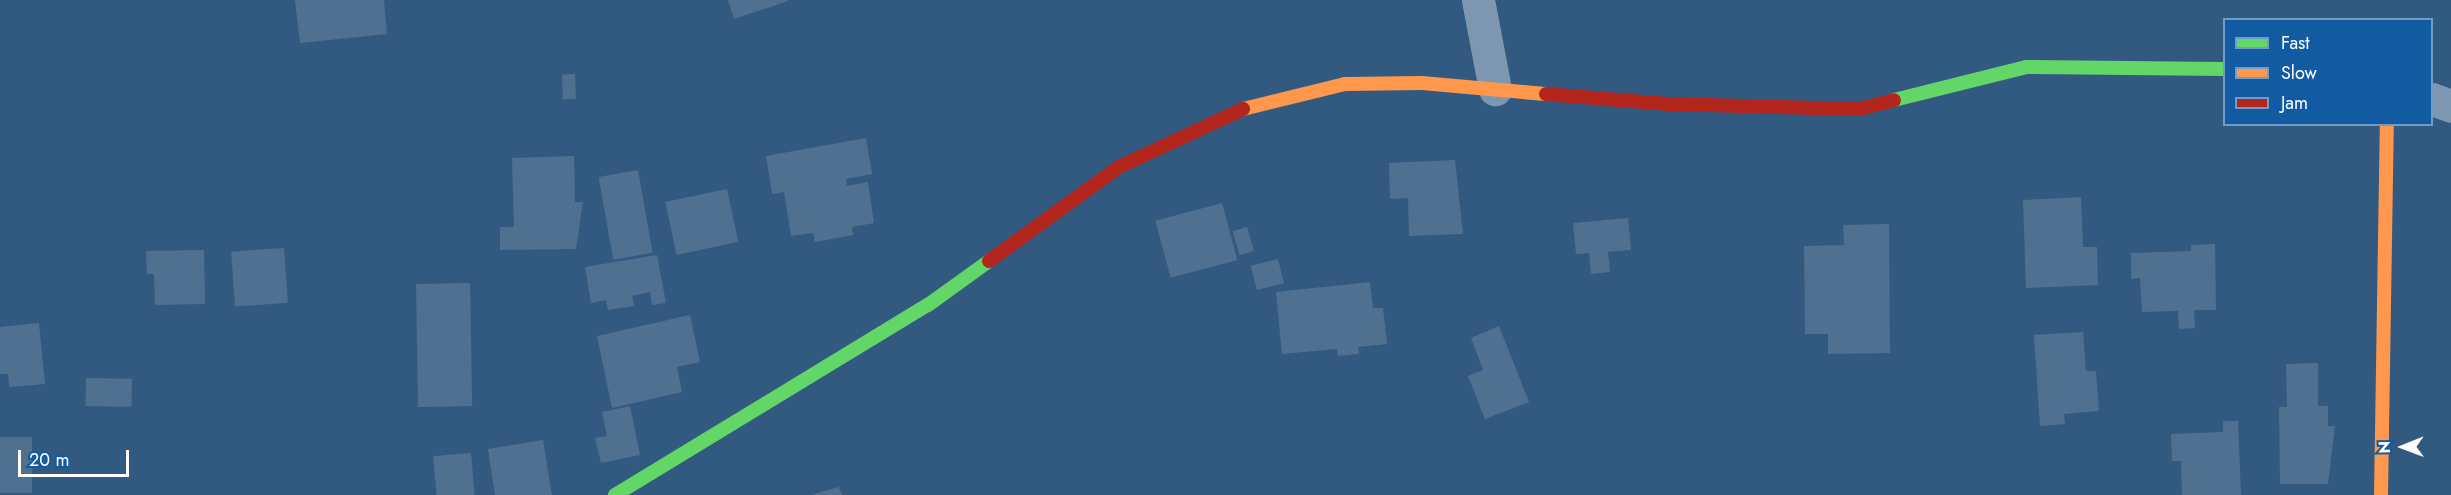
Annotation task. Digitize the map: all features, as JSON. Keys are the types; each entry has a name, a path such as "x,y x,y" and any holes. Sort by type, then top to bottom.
{"street":[{"path":"1478,0 1495,89"},
{"path":"615,495 928,305 1119,167 1208,123 1258,102 1345,84 1495,89 1668,104 1859,109 2026,67 2223,69"},
{"path":"2433,99 2451,106"},
{"path":"2381,495 2387,126"}],"building":[{"path":"295,0 384,0 387,34 300,43"},
{"path":"728,0 788,0 788,1 734,19"},
{"path":"562,74 575,74 576,99 563,99"},
{"path":"866,138 872,174 846,179 847,186 868,182 874,223 852,227 853,235 815,242 813,233 791,236 784,192 772,194 766,156"},
{"path":"574,156 575,202 583,202 576,249 500,250 500,227 514,227 512,158"},
{"path":"1455,160 1463,234 1409,236 1408,198 1390,199 1389,163"},
{"path":"638,170 653,253 613,260 599,177"},
{"path":"727,189 738,242 677,255 665,202"},
{"path":"2081,197 2083,247 2097,247 2098,285 2026,288 2023,200"},
{"path":"1222,203 1237,260 1171,278 1155,221"},
{"path":"1628,218 1631,250 1608,252 1610,272 1591,274 1589,253 1576,254 1573,223"},
{"path":"1889,224 1890,353 1828,354 1828,334 1805,334 1804,246 1844,245 1843,225"},
{"path":"1247,227 1254,251 1239,255 1233,231"},
{"path":"2215,244 2216,310 2194,310 2195,328 2179,329 2178,311 2142,312 2140,278 2131,279 2131,253 2191,251 2191,245"},
{"path":"284,248 288,303 235,307 231,252"},
{"path":"204,250 205,304 155,305 154,274 147,274 146,251"},
{"path":"657,255 666,303 652,305 650,292 632,296 634,306 608,310 606,300 591,303 585,267"},
{"path":"1278,259 1284,283 1257,290 1251,266"},
{"path":"1370,282 1373,308 1383,308 1387,344 1358,347 1359,354 1338,356 1337,349 1282,354 1276,292"},
{"path":"470,283 472,406 418,407 416,284"},
{"path":"690,315 700,362 677,367 682,392 612,408 597,336"},
{"path":"39,323 45,384 9,387 8,374 0,374 0,327"},
{"path":"1499,326 1529,402 1485,419 1468,376 1483,370 1471,338"},
{"path":"2083,332 2086,371 2096,371 2099,411 2064,414 2065,424 2040,426 2034,335"},
{"path":"2318,363 2318,406 2328,406 2328,426 2335,426 2328,484 2280,484 2279,407 2287,407 2286,364"},
{"path":"86,378 132,379 132,407 86,406"},
{"path":"630,406 640,455 601,463 595,438 607,436 602,412"},
{"path":"2223,421 2238,421 2241,495 2182,495 2181,461 2172,461 2171,434 2223,432"},
{"path":"0,437 32,437 32,493 0,493"},
{"path":"543,440 552,495 495,495 488,449"},
{"path":"471,453 475,495 437,495 433,456"},
{"path":"839,487 842,495 814,495 814,494"}],"traffic: fast":[{"path":"1894,100 2026,67 2223,69"},
{"path":"615,495 928,305 989,261"}],"traffic: slow":[{"path":"1243,109 1345,84 1422,83 1546,94"},
{"path":"2381,495 2387,126"}],"traffic: jam":[{"path":"1546,94 1668,104 1859,109 1894,100"},
{"path":"989,261 1119,167 1243,109"}]}
